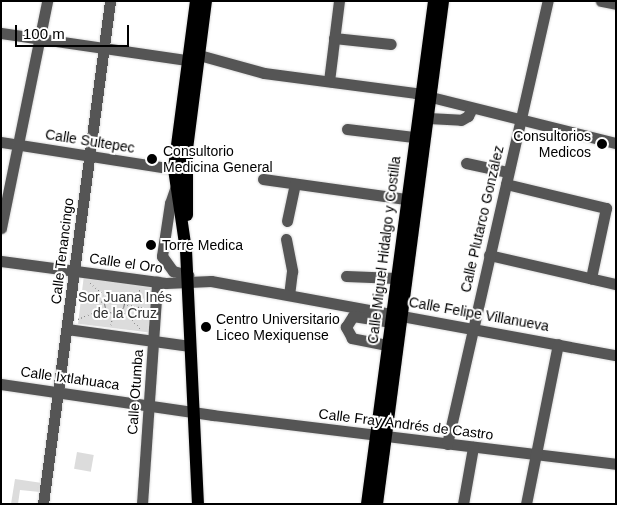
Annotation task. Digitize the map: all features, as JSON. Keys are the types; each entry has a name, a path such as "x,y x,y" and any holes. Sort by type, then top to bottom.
{"main road":[{"path":"196,1 186,160 186,250 198,504"},
{"path":"186,250 174,169 193,58 206,1"},
{"name":"Calle Miguel Hidalgo y Costilla","path":"367,504 381,435 395,317 428,118 425,96 434,1"},
{"name":"Calle Miguel Hidalgo y Costilla","path":"377,504 387,345 395,317 396,278 414,137 425,96 443,1"}],"street":[{"path":"1,228 46,1"},
{"name":"Calle Tenancingo","path":"44,504 110,1"},
{"path":"329,81 339,1"},
{"name":"Calle Plutarco González","path":"447,444 548,1"},
{"path":"601,1 616,4"},
{"path":"1,33 104,49 193,58 264,73 425,96 616,142"},
{"path":"334,38 391,44"},
{"path":"428,118 461,120 468,116 472,108"},
{"path":"347,129 414,137"},
{"name":"Calle Sultepec","path":"1,142 174,169"},
{"path":"466,163 508,172"},
{"path":"263,179 406,199"},
{"path":"288,221 295,184"},
{"path":"506,184 604,206 607,213 592,278"},
{"path":"176,186 170,203 162,256 173,272 188,279"},
{"path":"286,240 292,271 289,294"},
{"path":"489,255 616,284"},
{"name":"Calle el Oro","path":"1,261 157,282 188,279"},
{"path":"346,276 396,278"},
{"name":"Calle Felipe Villanueva","path":"188,279 289,294 395,317 473,327 616,355"},
{"name":"Calle Otumba","path":"142,504 157,282"},
{"path":"387,345 352,338 346,327 353,316 395,317"},
{"path":"67,326 109,335 190,346"},
{"path":"526,504 558,344"},
{"name":"Calle Ixtlahuaca","path":"1,384 149,404 193,412"},
{"name":"Calle Fray Andrés de Castro","path":"193,412 616,464"},
{"path":"463,504 473,447"}],"path":[{"path":"88,281 106,297"},
{"path":"122,298 157,282"},
{"path":"113,293 122,298 124,304 122,309 113,313 105,308 104,302 106,297 113,293"},
{"path":"71,298 104,302"},
{"path":"124,304 155,310"},
{"path":"67,326 105,308"},
{"path":"122,309 154,341"},
{"path":"109,335 113,313"}],"green space":[{"name":"Sor Juana Inés de la Cruz","path":"84,275 155,284 149,332 78,324"},
{"path":"77,452 94,455 91,472 74,469"},
{"path":"15,479 42,483 40,492 20,490 18,504 11,504"}],"place":[{"name":"Consultorios Medicos","path":"602,144"},
{"name":"Consultorio Medicina General","path":"152,159"},
{"name":"Torre Medica","path":"151,245"},
{"name":"Centro Universitario Liceo Mexiquense","path":"206,327"}]}
